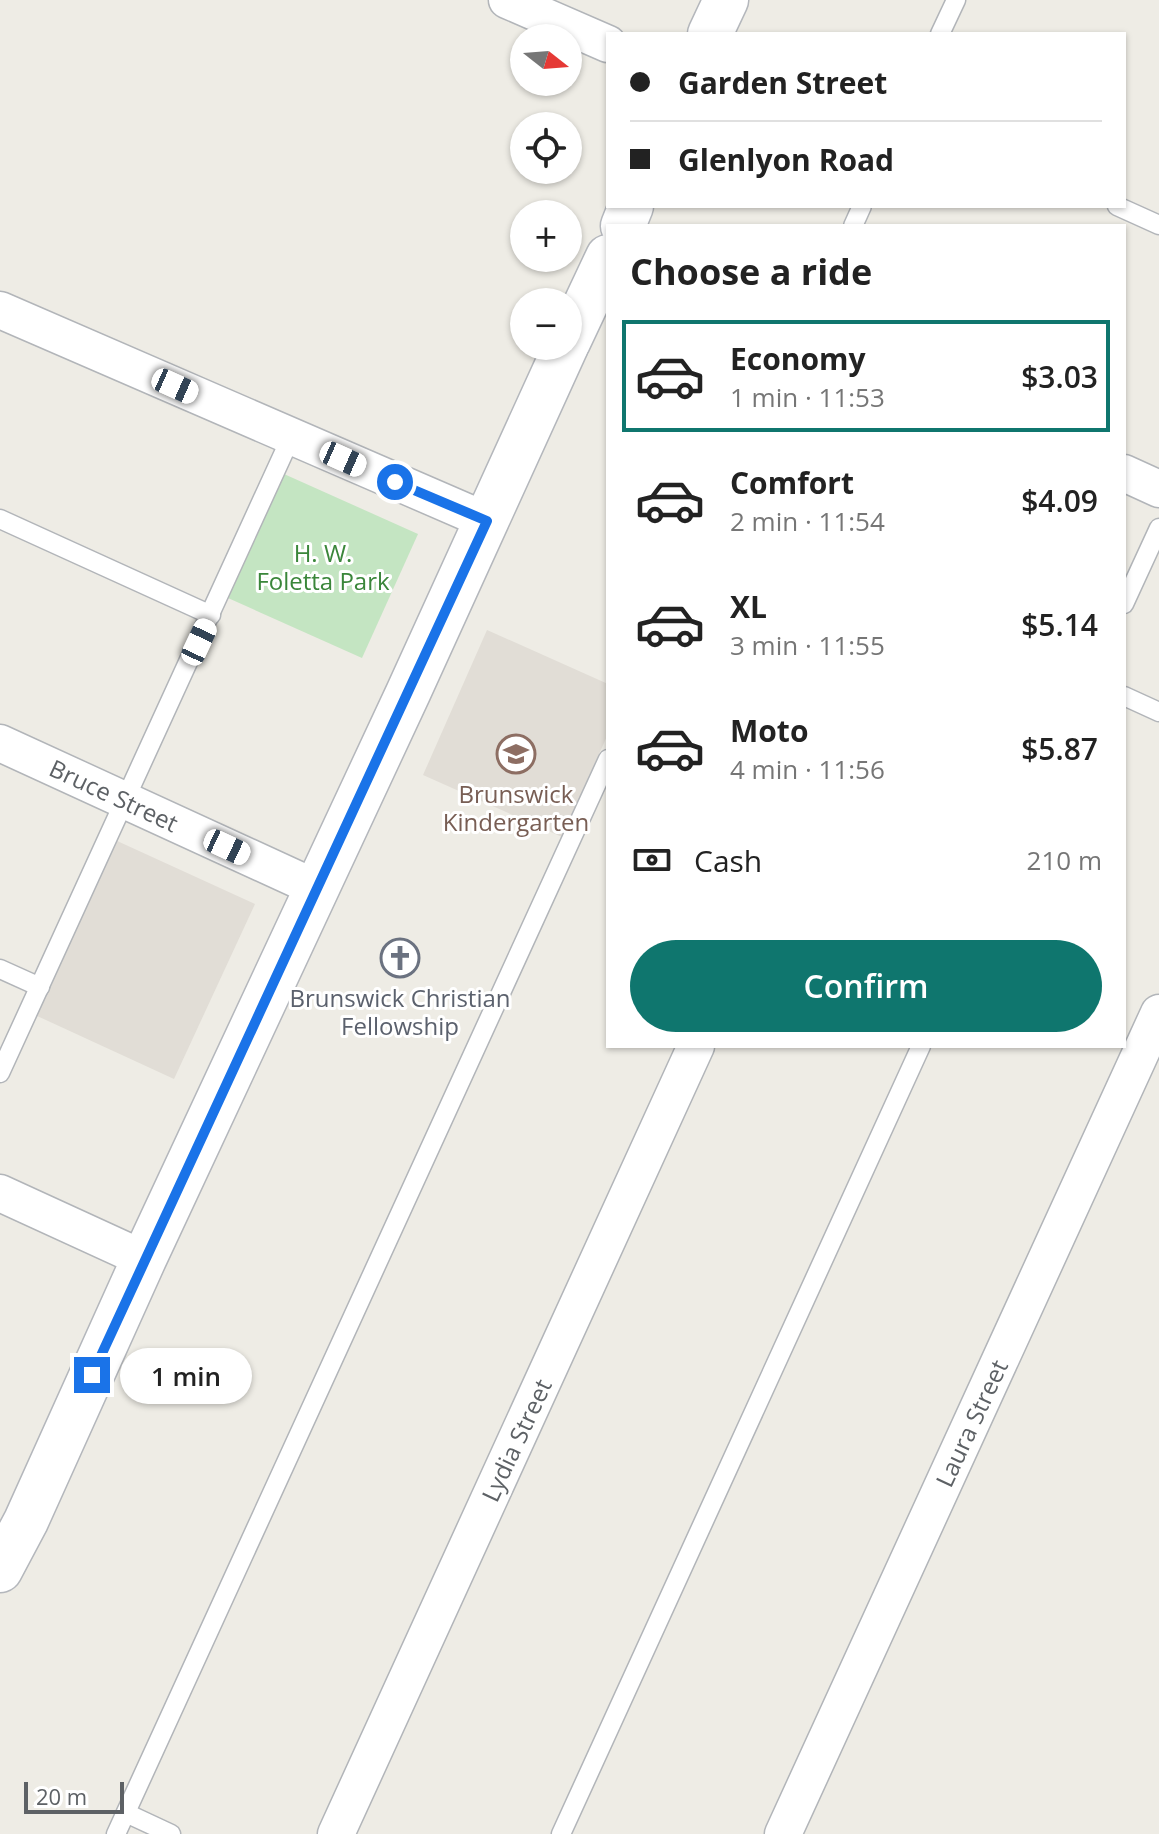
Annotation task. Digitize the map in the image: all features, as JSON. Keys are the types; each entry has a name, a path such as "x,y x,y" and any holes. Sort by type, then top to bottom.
{"street":[{"path":"507,0 606,43"},
{"path":"711,32 726,0"},
{"path":"582,312 606,261"},
{"path":"0,310 487,521"},
{"path":"0,1570 26,1521 560,360"},
{"path":"1126,474 1159,489"},
{"name":"Bruce Street","path":"0,743 316,888"},
{"name":"Laura Street","path":"783,1834 1159,1013"},
{"name":"Lydia Street","path":"336,1834 695,1048"},
{"path":"0,1193 144,1259"}],"lane":[{"path":"941,32 956,0"},
{"path":"1121,208 1159,225"},
{"path":"0,1073 291,437"},
{"path":"0,519 211,615"},
{"path":"1126,600 1159,528"},
{"path":"1126,697 1159,712"},
{"path":"116,1834 606,763"},
{"path":"0,969 40,987"},
{"path":"561,1834 920,1048"},
{"path":"126,1813 171,1834"}],"shaded area":[{"name":"Brunswick Kindergarten","path":"487,630 606,683 606,738 562,837 423,775"},
{"path":"115,840 255,904 174,1079 35,1015"}],"green space":[{"name":"H. W. Foletta Park","path":"284,474 418,534 362,658 228,598"}],"place":[{"name":"Brunswick Kindergarten","path":"516,754"},
{"name":"Brunswick Christian Fellowship","path":"400,958"}],"route":[{"path":"92,1375 487,521 395,482"}]}
